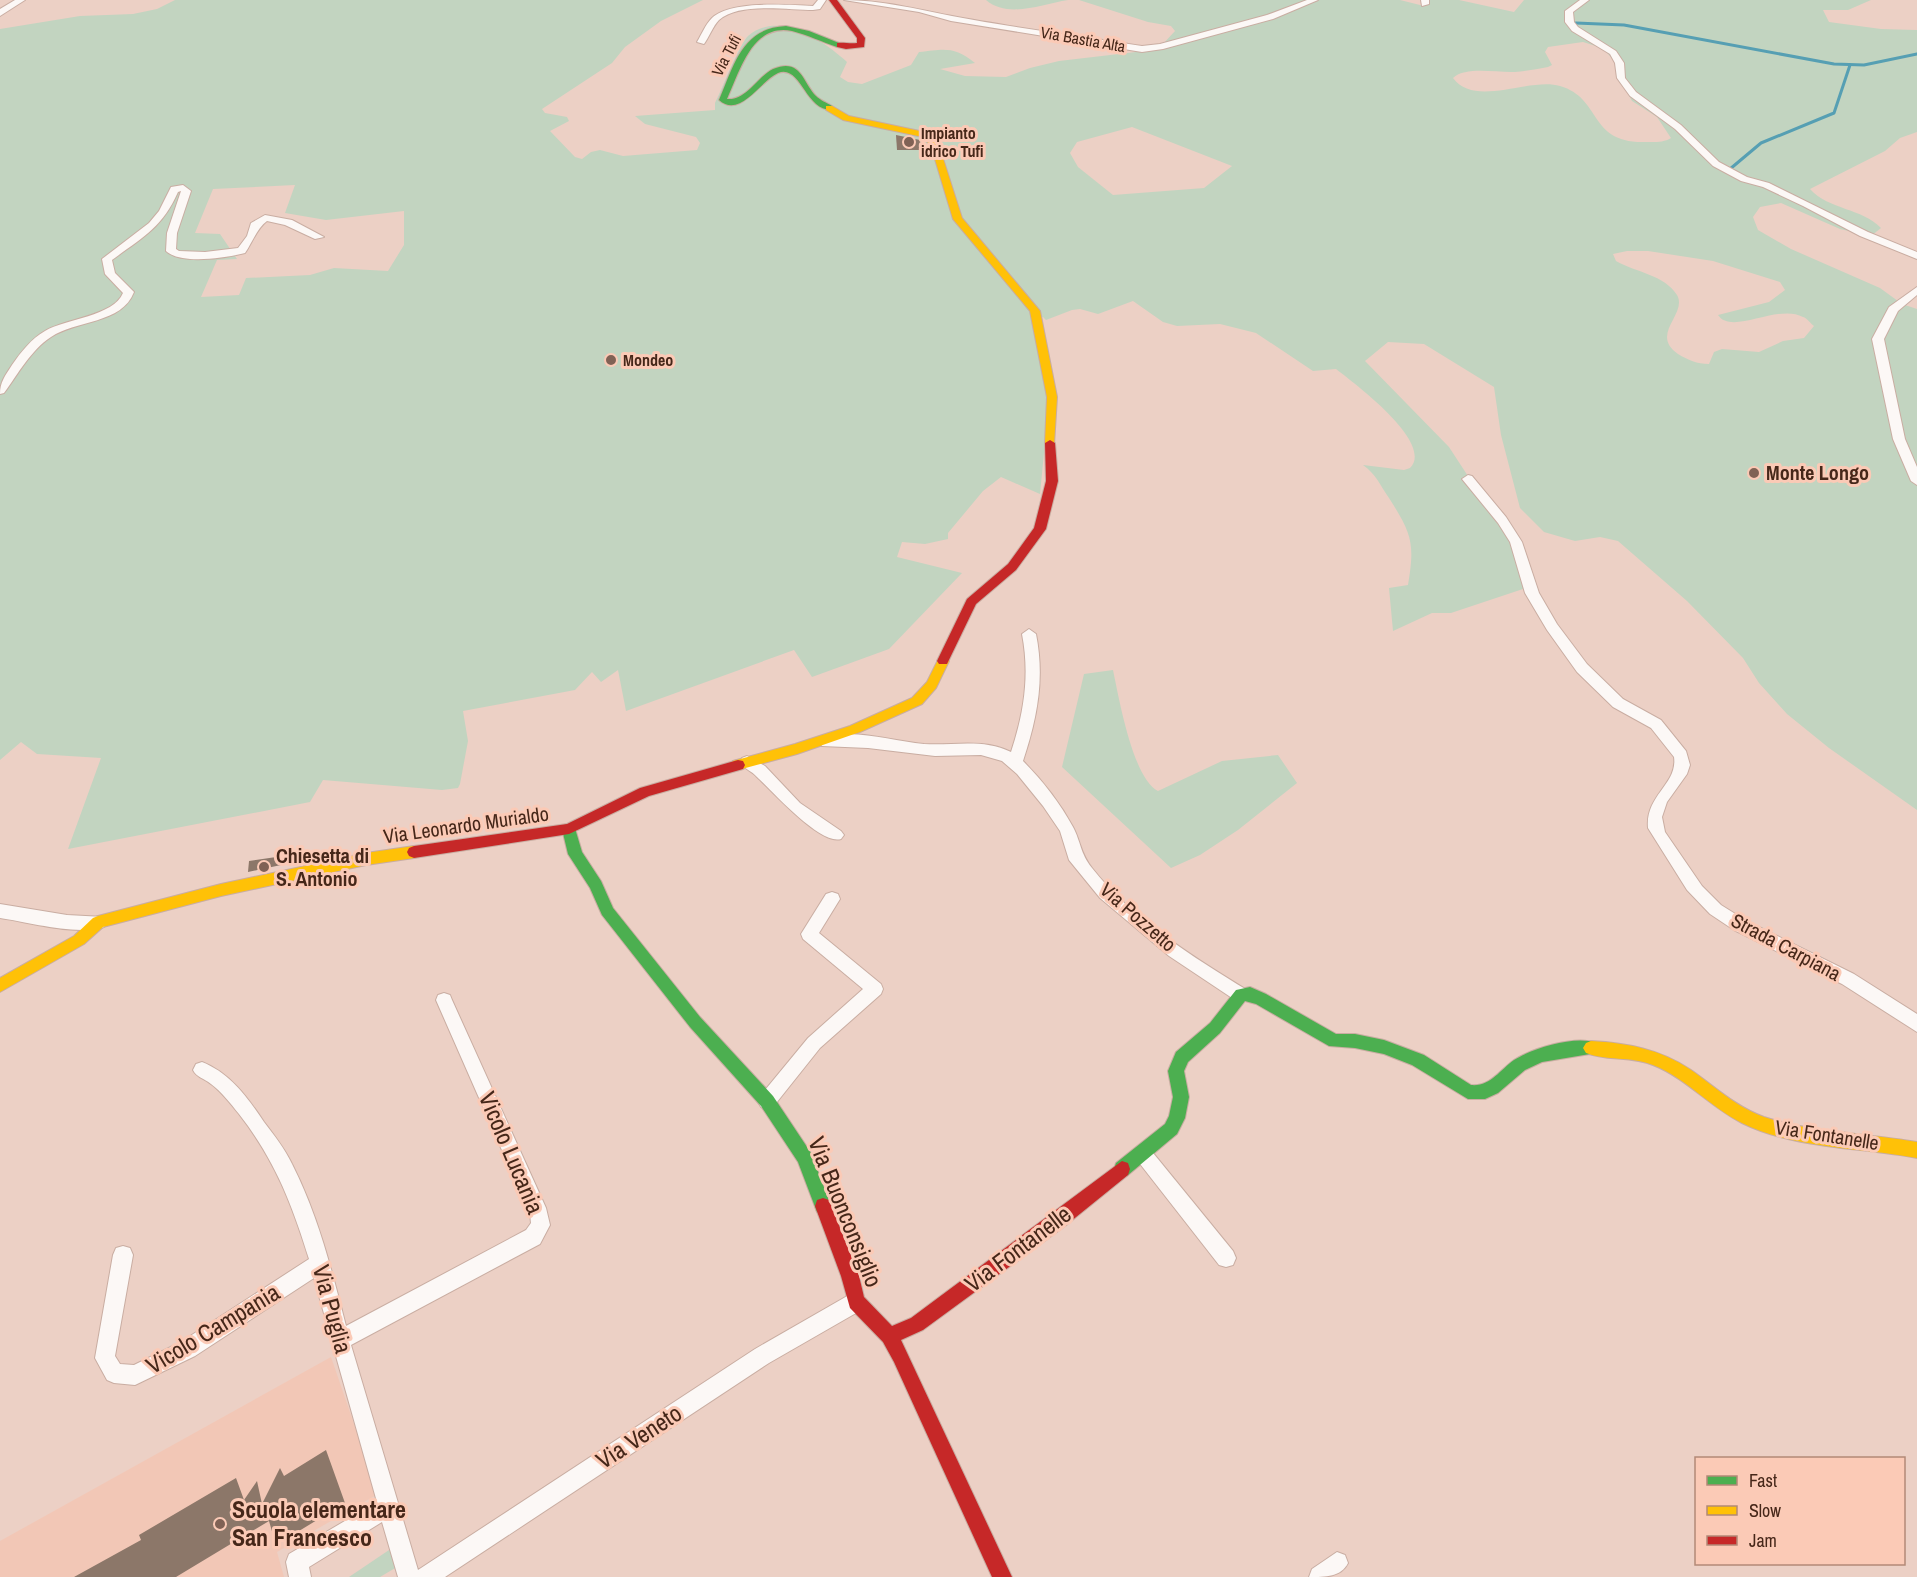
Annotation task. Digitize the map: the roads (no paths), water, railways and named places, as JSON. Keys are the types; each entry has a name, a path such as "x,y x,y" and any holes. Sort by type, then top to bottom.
{"street":[{"path":"0,13 21,0"},
{"path":"701,42 717,17 737,7 763,4 817,8 822,0"},
{"name":"Via Tufi","path":"833,0 861,38 861,45 846,47 785,28 763,31 750,41 723,100 728,103 738,102 776,71 790,70 798,74 813,98 824,105 859,122 921,133 933,141 938,155"},
{"name":"Via Bastia Alta","path":"848,0 919,10 951,18 1142,49 1270,17 1314,0"},
{"path":"1585,0 1569,10 1568,20 1573,28 1617,54 1622,64 1621,78 1634,94 1678,127 1716,164 1744,179 1766,185 1807,204 1864,234 1917,256"},
{"name":"Via Leonardo Murialdo","path":"0,986 79,940 98,922 221,890 366,859 569,829 645,792 815,743 855,729 917,700 928,690 937,675 966,609 976,597 1012,567 1032,542 1040,529 1050,498 1052,481 1050,448 1052,397 1035,311 958,219 938,155"},
{"path":"0,391 40,339 57,329 110,311 127,300 129,292 109,273 106,266 107,259 153,225 164,212 174,189 186,190 172,233 172,253 187,255 241,251 252,236 255,225 266,218 288,222 319,237"},
{"path":"1917,290 1893,309 1878,338 1899,439 1917,480"},
{"name":"Strada Carpiana","path":"1468,479 1502,520 1516,542 1532,593 1552,627 1582,668 1618,703 1656,724 1681,755 1682,772 1656,808 1655,821 1660,837 1695,889 1714,908 1750,932 1803,956 1861,987 1917,1024"},
{"path":"1015,762 1031,712 1034,690 1033,651 1029,634"},
{"name":"Via Pozzetto","path":"815,743 843,740 936,750 980,749 1004,755 1015,762 1057,813 1068,832 1075,855 1122,909 1212,978 1241,995"},
{"path":"747,762 760,770 795,807 836,835"},
{"name":"Via Buonconsiglio","path":"569,829 575,854 596,885 607,911 695,1022 767,1101 805,1158 850,1276 856,1302 889,1336 1002,1577"},
{"path":"767,1101 814,1043 875,990 809,934 832,899"},
{"path":"0,910 67,922 98,922"},
{"name":"Via Fontanelle","path":"889,1336 917,1324 1059,1220 1172,1129 1177,1118 1181,1097 1176,1071 1182,1057 1215,1028 1241,995 1250,994 1261,999 1334,1041 1355,1041 1384,1047 1418,1060 1468,1092 1477,1095 1491,1091 1511,1071 1533,1058 1575,1048 1615,1050 1666,1063 1715,1100 1764,1125 1807,1135 1889,1144 1917,1150"},
{"name":"Vicolo Lucania","path":"340,1340 533,1238 541,1226 539,1214 444,1000"},
{"name":"Via Puglia","path":"202,1070 217,1078 245,1108 285,1168 303,1211 321,1263 340,1340 409,1577"},
{"path":"1143,1154 1226,1258"},
{"name":"Vicolo Campania","path":"123,1255 105,1358 114,1373 135,1375 188,1349 321,1263"},
{"name":"Via Veneto","path":"426,1577 762,1356 856,1302"},
{"path":"300,1577 297,1562 388,1507"},
{"path":"1320,1577 1337,1563"}],"waterway":[{"path":"1576,23 1624,25 1834,64 1864,65 1917,54"},
{"path":"1730,169 1761,143 1834,113 1850,65"}],"place":[{"name":"Impianto idrico Tufi","path":"909,142"},
{"name":"Mondeo","path":"611,360"},
{"name":"Monte Longo","path":"1754,473"},
{"name":"Chiesetta di S. Antonio","path":"264,867"},
{"name":"Scuola elementare San Francesco","path":"220,1524"}]}
